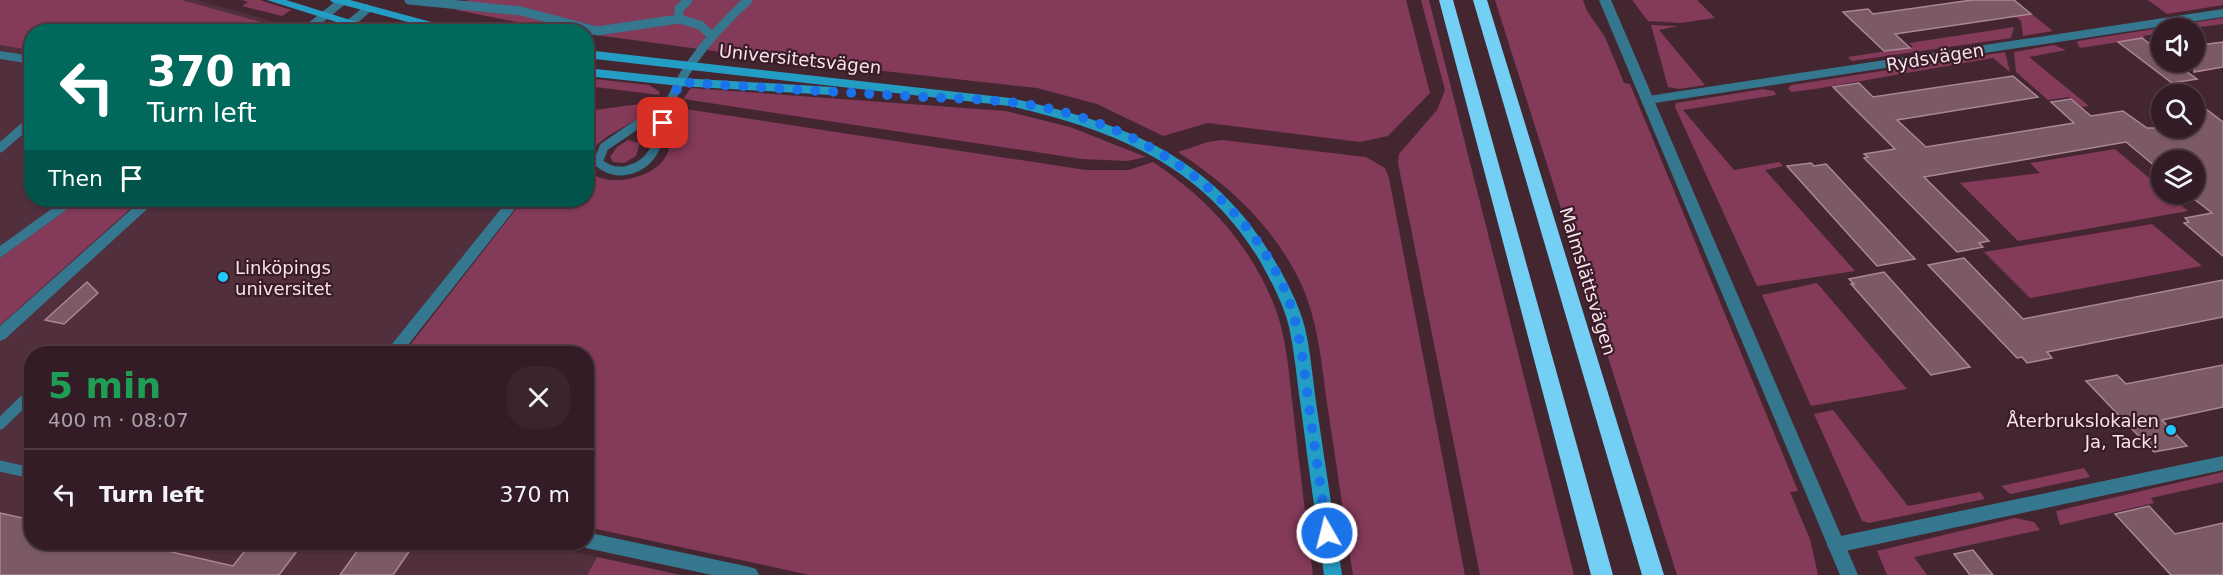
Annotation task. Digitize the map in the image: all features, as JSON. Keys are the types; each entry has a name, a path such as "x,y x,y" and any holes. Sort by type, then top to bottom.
{"highway":[{"path":"1446,0 1602,575"},
{"name":"Malmslättsvägen","path":"1479,0 1653,575"}],"main road":[{"path":"273,0 357,24"},
{"path":"339,1 430,24"},
{"name":"Universitetsvägen","path":"594,55 1011,102 1069,115 1134,140 1186,170 1213,190 1246,225 1284,287 1297,326 1333,575"},
{"name":"Universitetsvägen","path":"594,73 680,82 1011,102"}],"street":[{"path":"1605,0 1849,575"},
{"path":"313,24 339,1"},
{"path":"350,22 367,8"},
{"name":"Rydsvägen","path":"1648,100 2223,13"},
{"path":"0,55 24,59"},
{"path":"0,252 63,207"},
{"path":"0,335 142,207"},
{"path":"398,346 509,207"},
{"path":"1836,545 2223,463"},
{"path":"594,542 750,575"}],"lane":[{"path":"409,0 431,4 514,10 569,24"},
{"path":"679,19 679,9 688,0"},
{"path":"670,102 604,147 598,155 598,162 602,166 619,171 630,171 650,157 670,102 680,82 711,35 748,0"},
{"path":"594,30 679,19 700,25 711,35"},
{"path":"0,148 24,127"},
{"path":"0,424 24,401"},
{"path":"0,466 24,471"}],"shaded area":[{"name":"Linköpings universitet","path":"0,0 197,0 282,24 24,24 24,207 502,207 390,346 24,346 24,550 566,550 597,557 587,575 0,575"},
{"path":"0,0 182,0 268,24 24,24 24,49 0,45"},
{"path":"242,0 260,0 291,10 282,16 242,6 248,2"},
{"path":"468,0 1406,0 1430,93 1388,136 1360,142 1208,123 1163,136 1097,104 1037,88 758,57 594,35 594,24 527,24 456,10"},
{"path":"1421,0 1429,0 1574,575 1480,575 1398,163 1399,154 1437,110 1445,90"},
{"path":"1495,0 1583,0 1587,11 1605,37 1624,83 1630,84 1798,491 1790,492 1810,539 1818,575 1677,575"},
{"path":"1632,0 1697,0 1715,18 1680,23 1648,21"},
{"path":"1997,0 2014,0 2053,31 2023,36 2021,21"},
{"path":"2148,0 2223,0 2223,5 2167,14"},
{"path":"2223,18 2223,24 2205,26 2205,21"},
{"path":"1651,25 1678,26 1659,30 1705,85 1679,89 1668,87"},
{"path":"2014,27 2011,38 1852,61 1848,57 1913,47 1909,43"},
{"path":"2151,29 2151,35 2143,36 2145,38 2080,48 2078,41"},
{"path":"2054,45 2066,50 2029,57 2089,106 2082,107 2069,97 2048,100 2016,72 2014,52"},
{"path":"2005,52 2010,72 1993,58 1815,89 1792,92 1788,89 1791,85"},
{"path":"594,79 649,85 660,92 659,95 594,87"},
{"path":"691,88 1006,111 1070,127 1146,157 1127,161 1082,159 683,99"},
{"path":"1763,89 1774,91 1776,95 1683,110 1734,170 1779,162 1783,166 1765,170 1855,271 1757,286 1675,107 1676,103"},
{"path":"640,104 655,105 594,147 594,110"},
{"path":"679,108 1086,170 1129,170 1153,162 1191,191 1225,224 1253,262 1274,305 1285,343 1289,369 1313,575 810,575 594,529 594,346 409,346 518,207 594,207 594,175 615,180 647,173 663,161 671,142"},
{"path":"628,140 640,143 636,156 624,163 613,162 610,157 617,147"},
{"path":"1222,140 1366,157 1385,168 1389,178 1465,575 1353,575 1319,345 1303,288 1280,246 1266,228 1234,195 1178,152"},
{"path":"2115,149 2151,180 2151,204 2180,204 2188,211 2018,241 1960,183 2040,173 2030,163"},
{"path":"70,207 132,207 0,325 0,258"},
{"path":"2152,224 2202,266 2030,298 1984,252"},
{"path":"1817,283 1907,389 1811,406 1762,295"},
{"path":"1833,410 1908,506 1980,492 1985,499 1869,523 1862,521 1814,414"},
{"path":"2084,468 2090,477 2010,494 2001,486"},
{"path":"2223,472 2223,482 2151,498 2154,503 2060,525 2056,511"},
{"path":"2015,518 2034,522 2040,530 1914,557 1927,575 1887,575 1877,551"},
{"path":"597,557 681,575 587,575"}],"building":[{"path":"1972,0 2014,0 2031,14 1895,34 1910,48 1884,51 1843,12 1868,9 1873,14"},
{"path":"2142,38 2151,45 2151,67 2118,42"},
{"path":"2223,42 2223,67 2205,70 2205,44"},
{"path":"2158,72 2187,72 2197,79 2172,83"},
{"path":"2013,76 2038,97 1897,120 1926,147 2074,123 2051,102 2071,99 2091,116 2123,111 2147,128 2151,128 2151,138 2205,138 2205,108 2223,122 2223,256 2184,223 2189,222 2185,218 2212,213 2200,204 2205,204 2205,150 2151,150 2151,163 2126,142 1924,177 1989,241 1979,243 1983,247 1957,252 1864,158 1868,157 1864,154 1895,149 1833,87 1859,83 1873,97"},
{"path":"1811,163 1814,166 1826,164 1915,259 1877,266 1787,166"},
{"path":"1964,258 2023,319 2223,280 2223,317 2047,352 2052,358 2027,363 2022,357 2017,358 1928,265"},
{"path":"1884,272 1970,367 1931,375 1849,279"},
{"path":"87,282 98,293 64,324 45,320"},
{"path":"2223,365 2223,407 2162,420 2187,446 2154,452 2086,381 2117,375 2126,384"},
{"path":"2149,506 2175,534 2223,523 2223,575 2171,575 2115,514"},
{"path":"0,513 24,518 24,550 163,550 233,566 246,550 298,550 279,575 0,575"},
{"path":"358,550 410,550 393,575 340,575"},
{"path":"1973,550 1993,575 1970,575 1954,554"}],"place":[{"name":"Linköpings universitet","path":"223,277"},
{"name":"Återbrukslokalen Ja, Tack!","path":"2171,430"}],"route":[{"path":"663,123 680,82 1011,102 1069,115 1092,123 1134,140 1172,160 1213,190 1234,211 1252,232 1284,287 1297,326 1327,533"}]}
